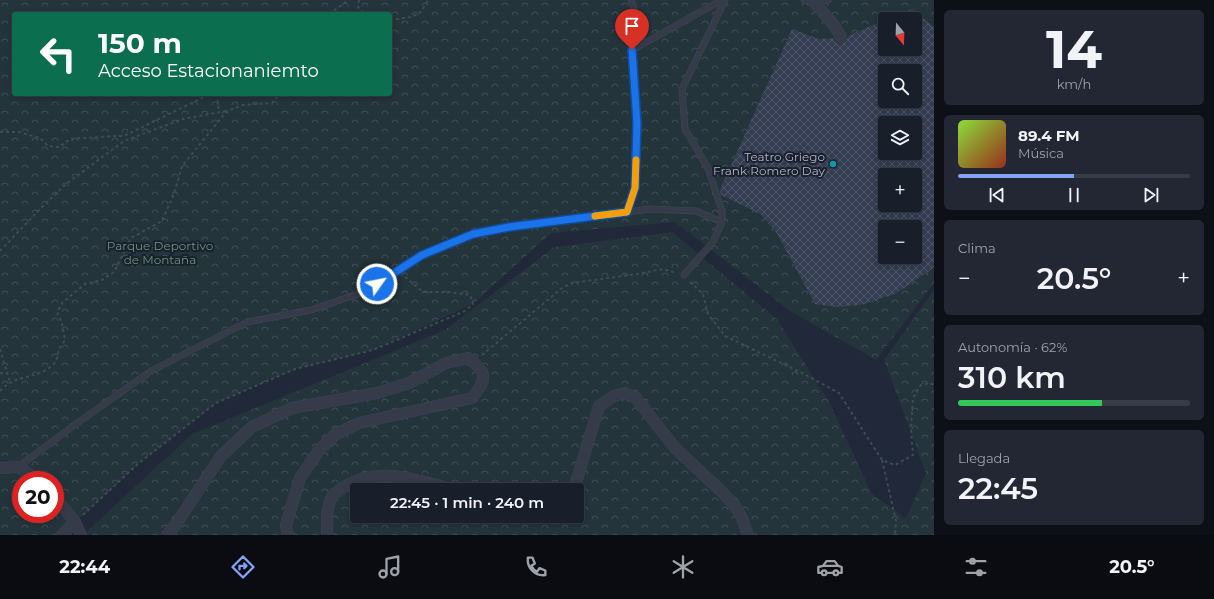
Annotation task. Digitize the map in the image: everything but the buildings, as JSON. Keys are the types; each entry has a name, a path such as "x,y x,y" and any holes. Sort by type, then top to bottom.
{"street":[{"path":"808,1 834,25 841,37"},
{"path":"167,535 176,524 221,456 252,427 292,408 377,393 409,383 446,363 468,358 478,365 483,374 482,386 472,398 358,423 336,434 320,448 300,478 286,525 288,535"},
{"path":"576,483 599,406 614,396 625,393 636,398 675,448 735,506 742,518 748,535"},
{"path":"0,468 18,467 24,471"},
{"path":"352,483 378,475 405,477 428,483"},
{"path":"328,535 327,510 334,494 350,484"},
{"path":"64,508 75,522 81,535"},
{"path":"62,535 75,522"}],"lane":[{"path":"627,212 635,188 637,123 632,50 634,9 631,0"},
{"path":"632,50 722,0"},
{"path":"684,275 713,242 722,222 722,211 708,168 685,129 682,89 725,0"},
{"path":"808,1 828,0"},
{"path":"18,467 151,371 247,322 311,310 367,291 422,255 473,234 509,227 650,209 696,211 722,222"}],"path":[{"path":"332,12 349,0"},
{"path":"359,0 358,7 363,12"},
{"path":"392,20 410,17 421,12 428,0"},
{"path":"0,132 19,132 40,138 48,146 58,147 70,139 124,136 206,96"},
{"path":"217,96 219,113"},
{"path":"0,251 66,184 124,141 183,119 219,113 243,105 272,103 277,96"},
{"path":"0,391 10,382 39,374 54,364 60,347 65,340 62,323 57,312 64,302 85,284 102,280 114,272 131,238 162,221 174,194 182,166 227,111"},
{"path":"124,136 124,141"},
{"path":"474,362 562,288 572,283 663,269 684,275 703,294 708,314 725,336 802,373 839,393 882,460 896,521 895,535"},
{"path":"75,522 139,463 216,403 295,369 374,350 465,311 473,304 470,295 423,292 397,271"},
{"path":"0,349 10,382"},
{"path":"0,374 8,374"},
{"path":"882,460 895,465 913,455 911,429 913,398 921,385 930,383 934,385"}],"green space":[{"name":"Parque Deportivo de Montaña","path":"0,0 934,0 934,283 876,360 790,311 675,222 551,233 473,304 373,350 295,369 216,403 139,463 62,535 0,535"},
{"path":"672,232 777,319 829,402 872,494 906,518 926,473 884,360 934,290 934,535 83,535 192,434 445,330 554,247"}],"slow traffic":[{"path":"595,216 627,212 635,188 636,160"}],"place":[{"name":"Teatro Griego Frank Romero Day","path":"833,164"}],"route":[{"path":"377,284 422,255 473,234 509,227 627,212 635,188 637,123 632,50"}]}
